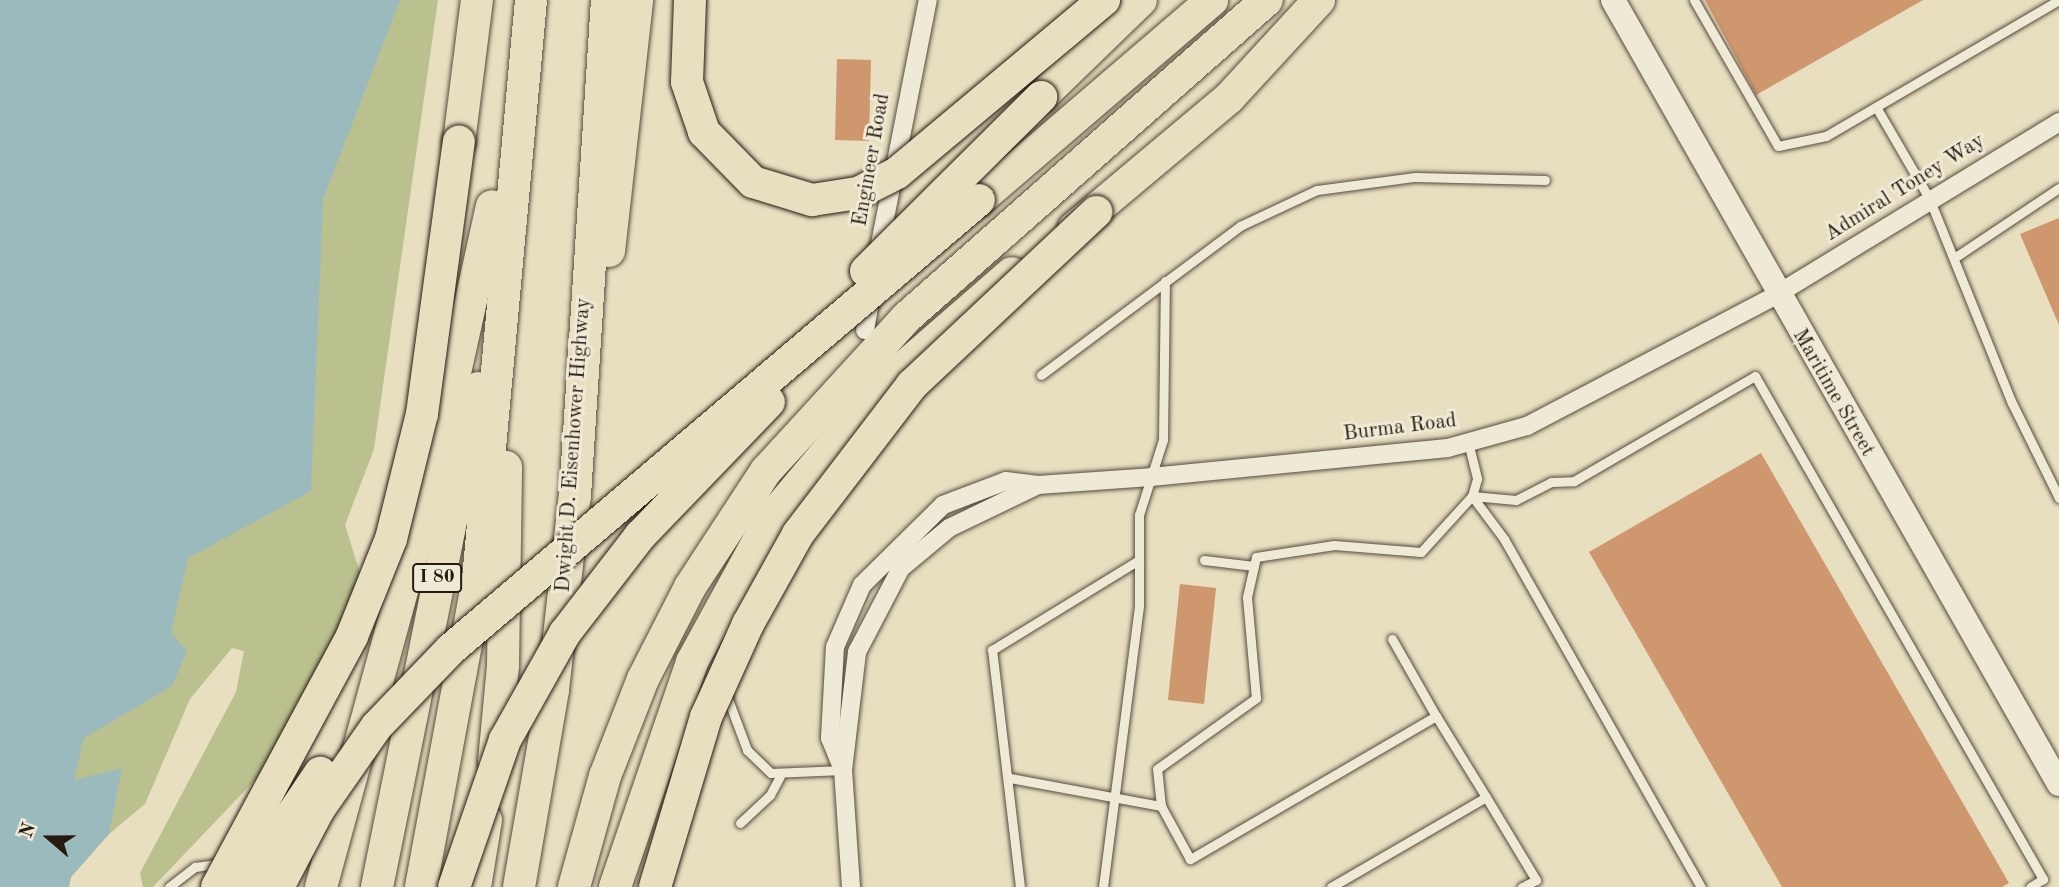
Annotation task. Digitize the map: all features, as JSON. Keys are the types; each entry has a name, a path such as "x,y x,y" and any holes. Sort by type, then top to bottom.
{"highway":[{"path":"229,879 352,635 391,539 422,414 477,0"},
{"name":"Dwight D. Eisenhower Highway","path":"519,887 553,690 575,495 607,0"},
{"path":"575,495 600,337 637,0"},
{"path":"690,0 687,82 704,132 753,182 811,200 858,194 891,177 1104,0"},
{"path":"660,468 1141,0"},
{"path":"280,882 320,809 377,726 452,649 660,468 1212,0"},
{"path":"574,887 601,787 643,679 690,587 766,471 898,326 1268,0"},
{"path":"655,887 706,718 747,624 798,534 924,372 1096,212 1229,98 1319,0"},
{"path":"321,887 437,459 530,11"},
{"name":"I 80","path":"421,887 478,579 503,270 530,11"},
{"path":"454,887 505,740 594,592 784,387 979,200"},
{"path":"615,887 691,662 771,517 881,386 986,294 1096,212"},
{"path":"475,887 503,665 503,270"},
{"name":"I 80","path":"377,887 503,270"},
{"name":"I 80","path":"399,887 458,576 503,270"},
{"path":"229,879 333,755 377,726"},
{"path":"280,882 313,868 336,834"}],"main road":[{"name":"Maritime Street","path":"1613,0 1776,295 2059,784"}],"street":[{"name":"Engineer Road","path":"865,330 928,0"},
{"name":"Admiral Toney Way","path":"1776,295 1929,198 2059,122"},
{"name":"Burma Road","path":"851,887 843,770 857,652 901,568 948,528 1038,485 1151,477 1468,442 1528,426 1776,295"}],"lane":[{"path":"1694,0 1778,146 1826,136 2059,0"},
{"path":"1876,107 1929,198 2059,499"},
{"path":"1041,375 1240,226 1317,190 1415,177 1545,180"},
{"path":"1954,258 2059,188"},
{"path":"1103,887 1139,560 1139,515 1163,440 1165,281"},
{"path":"1472,496 1516,500 1551,482 1574,481 1755,376 2043,879 2029,887"},
{"path":"1436,716 1190,859 1161,806 1157,769 1256,698 1247,597 1256,556 1334,545 1421,552 1472,496 1477,480 1468,442"},
{"path":"1472,496 1504,539 1701,887"},
{"path":"1020,887 1010,778 992,650 1139,560"},
{"path":"1204,560 1254,566"},
{"path":"1392,639 1536,880 1522,887"},
{"path":"716,667 747,750 780,776 843,770"},
{"path":"740,823 770,796 780,776"},
{"path":"1010,778 1161,806"},
{"path":"1331,887 1486,797"},
{"path":"169,887 195,867 229,879 280,882"}],"green space":[{"path":"0,0 438,0 374,449 345,525 361,576 314,691 277,757 153,887 143,887 140,873 236,692 244,651 232,648 190,699 145,804 109,834 71,877 69,887 0,887"}],"water":[{"path":"0,0 400,0 323,199 311,491 188,558 171,633 187,651 172,686 84,738 74,780 122,768 109,834 71,877 69,887 0,887"}],"building":[{"path":"1705,0 1923,0 1756,95"},
{"path":"837,59 871,60 869,141 835,140"},
{"path":"2059,218 2059,325 2020,234"},
{"path":"1761,453 2009,883 2002,887 1782,887 1589,552"},
{"path":"1180,584 1216,588 1204,704 1168,700"}]}
